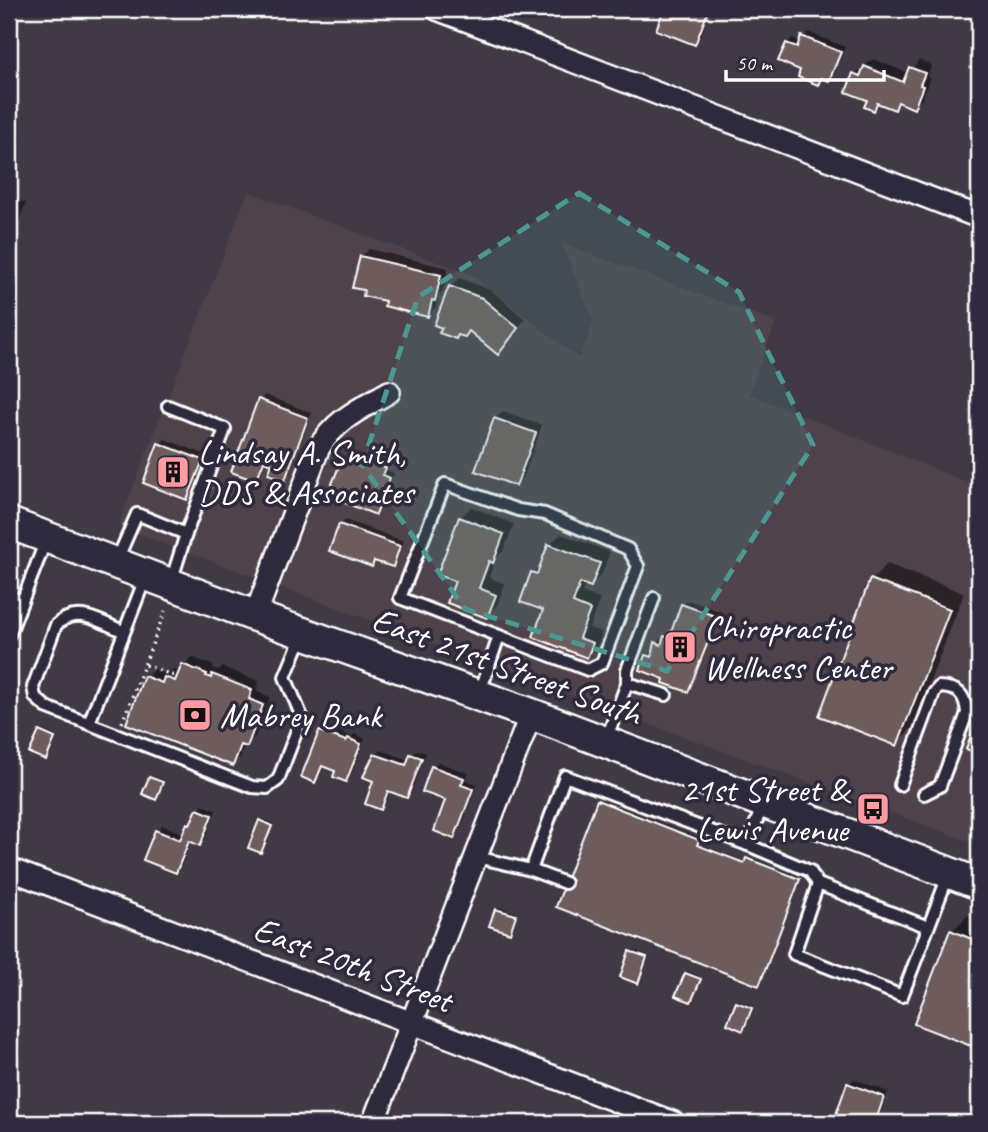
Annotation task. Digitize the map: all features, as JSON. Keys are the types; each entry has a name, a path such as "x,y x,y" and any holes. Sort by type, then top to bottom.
{"main road":[{"name":"East 21st Street South","path":"9,523 116,563 160,590 255,616 479,695 979,884"}],"street":[{"path":"436,9 460,13 979,217"},
{"path":"255,616 318,449 329,431 347,416 389,392"},
{"path":"373,1123 531,714"},
{"name":"East 20th Street","path":"9,869 674,1123"}],"lane":[{"path":"89,723 123,631 160,590 186,534 225,429 168,406"},
{"path":"445,484 518,510 545,514 581,529 628,549 638,566 601,663 588,670 499,636 400,598 445,484"},
{"path":"116,563 137,514 186,534"},
{"path":"9,635 47,537"},
{"path":"9,596 22,601"},
{"path":"605,742 627,683 627,670 654,598"},
{"path":"123,631 77,613 64,618 56,625 33,687 36,697 46,707 252,787 267,788 278,780 302,717 285,677 303,634"},
{"path":"479,695 499,636"},
{"path":"627,683 666,695"},
{"path":"900,785 934,693 939,687 952,688 960,693 966,703 967,713 940,786 924,794"},
{"path":"530,870 565,776 810,871 818,884 928,926"},
{"path":"747,845 764,802"},
{"path":"477,857 530,870 565,883"},
{"path":"818,884 794,954 902,996 949,872"}],"path":[{"path":"118,734 145,665 160,590"},
{"path":"145,665 177,677"}],"highlighted area":[{"path":"579,193 739,292 813,445 667,671 465,609 362,465 418,297"}],"shaded area":[{"path":"248,192 472,275 579,358 594,322 561,243 776,322 749,394 979,487 979,845 118,526"}],"building":[{"path":"664,9 709,9 695,45 656,30"},
{"path":"801,36 841,52 829,81 821,78 818,85 798,77 800,70 778,61 786,43 797,47"},
{"path":"864,66 903,82 909,67 925,73 914,109 898,102 895,110 877,103 874,111 864,107 867,100 846,92 853,73 860,76"},
{"path":"9,211 16,214 9,234"},
{"path":"360,256 441,275 428,317 384,306 385,301 363,296 364,290 352,288"},
{"path":"449,286 482,298 518,328 498,355 469,331 465,337 458,335 456,339 439,333 442,328 434,325"},
{"path":"258,399 308,418 285,480 268,474 272,464 264,461 256,481 231,472"},
{"path":"494,418 536,433 516,486 475,471"},
{"name":"Lindsay A. Smith, DDS & Associates","path":"158,443 203,460 187,500 143,483"},
{"path":"342,459 361,467 364,460 386,468 383,475 390,478 376,515 327,496"},
{"path":"459,517 504,534 493,563 489,561 479,588 496,595 487,618 447,603 455,581 437,575"},
{"path":"339,524 400,546 393,567 374,561 372,567 329,551"},
{"path":"548,544 600,563 591,587 580,583 573,603 590,610 579,638 593,643 587,658 533,637 543,610 520,602 531,572 537,574"},
{"path":"870,579 950,609 897,746 819,716"},
{"name":"Chiropractic Wellness Center","path":"681,604 718,617 688,692 663,683 664,679 640,670 645,655 652,657 655,642 661,645 664,636 669,638"},
{"name":"Mabrey Bank","path":"182,664 211,678 212,674 252,690 249,699 263,705 247,747 241,745 233,766 126,724 144,676 162,683 164,677 175,681"},
{"path":"979,714 979,754 966,749"},
{"path":"39,731 55,738 46,760 29,753"},
{"path":"319,731 361,744 346,782 333,777 335,771 322,766 315,783 301,777"},
{"path":"374,754 406,765 410,754 422,758 407,798 388,791 381,810 365,804 373,781 363,777"},
{"path":"431,766 464,778 461,785 473,789 454,839 434,831 445,800 422,792"},
{"path":"149,777 163,782 156,800 142,794"},
{"path":"597,800 699,840 697,845 744,863 746,858 800,879 759,986 556,907"},
{"path":"197,809 212,815 200,846 189,841 176,873 143,860 155,830 180,840"},
{"path":"259,820 272,826 261,853 248,848"},
{"path":"495,909 516,915 510,933 489,926"},
{"path":"950,930 979,942 979,1049 914,1024"},
{"path":"629,951 647,957 638,984 620,977"},
{"path":"685,973 701,979 691,1002 675,996"},
{"path":"736,1002 752,1008 743,1031 727,1024"},
{"path":"847,1083 884,1097 875,1123 833,1123"}],"place":[{"name":"Lindsay A. Smith, DDS & Associates","path":"173,472"},
{"name":"Chiropractic Wellness Center","path":"680,647"},
{"name":"Mabrey Bank","path":"195,715"},
{"name":"21st Street & Lewis Avenue","path":"873,809"}]}
